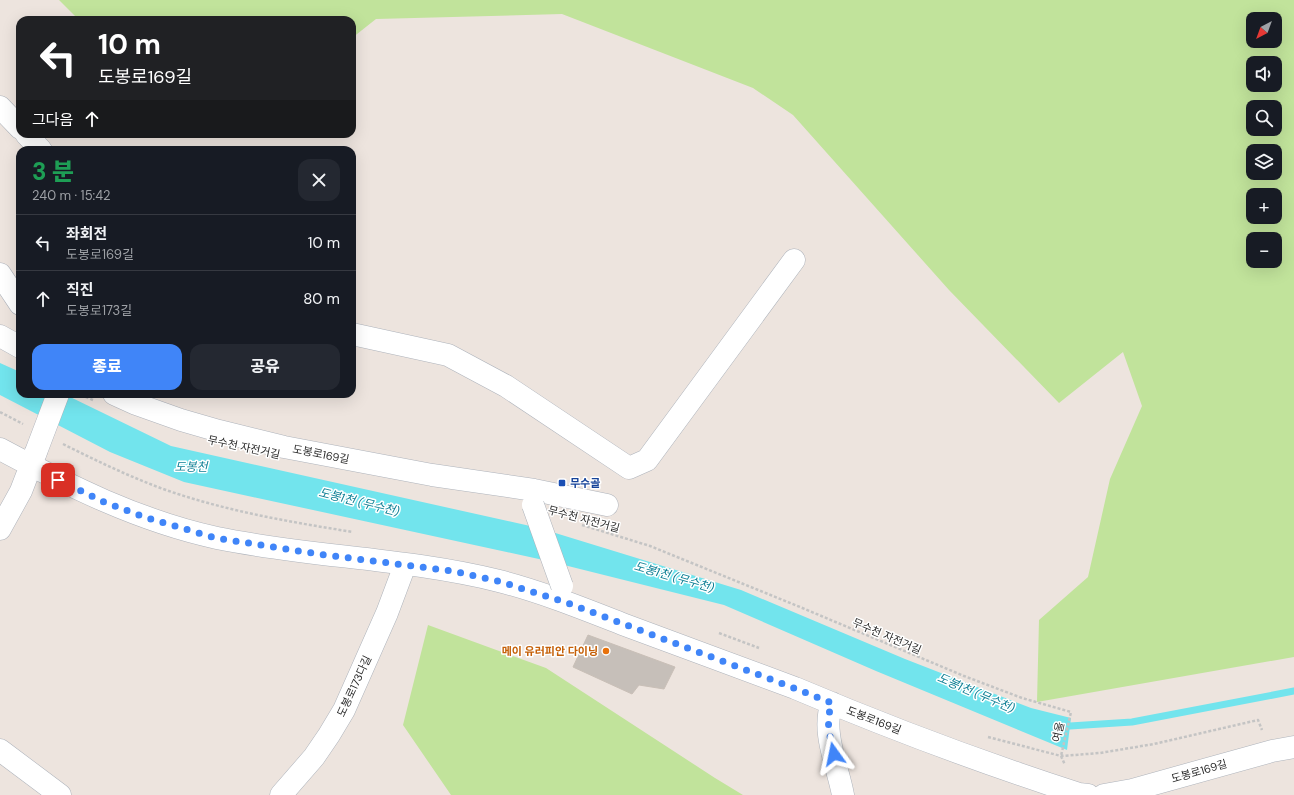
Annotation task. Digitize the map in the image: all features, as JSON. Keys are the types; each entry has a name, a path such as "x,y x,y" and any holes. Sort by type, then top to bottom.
{"street":[{"path":"0,107 16,124"},
{"path":"30,138 37,146"},
{"path":"356,335 448,355 506,386 629,468 647,460 794,260"},
{"path":"0,274 16,298"},
{"path":"0,336 16,345"},
{"path":"0,529 21,491 57,398"},
{"name":"도봉로169길","path":"123,398 181,420 284,447 425,474 534,498 607,505"},
{"name":"도봉로169길","path":"0,449 34,459 71,487 104,502 147,518 216,538 318,554 452,571 563,594 794,688 1011,772 1079,794 1088,795"},
{"path":"534,498 563,594"},
{"name":"도봉로173다길","path":"281,795 314,757 330,735 344,710 387,613 406,565"},
{"path":"832,703 828,713 828,727 843,795"},
{"name":"도봉로169길","path":"1104,795 1132,790 1272,751 1294,747"},
{"path":"0,750 60,795"}],"path":[{"path":"88,398 93,400"},
{"name":"무수천 자전거길","path":"576,523 650,546 964,676 1022,698 1071,712"},
{"name":"여울","path":"1071,712 1061,756 1100,753 1154,744 1258,720 1272,751"}],"green space":[{"path":"59,0 1294,0 1294,657 1037,702 1039,620 1088,577 1110,479 1142,406 1123,352 1059,403 949,290 793,115 753,88 562,14 376,19 356,35 356,16 75,16"},
{"path":"428,625 546,668 743,795 451,795 403,725"}],"water":[{"name":"도봉천","path":"0,363 16,370 16,398 72,398 171,446 539,528 741,590 905,659 1031,708 1071,718 1067,750 876,671 724,605 548,561 184,482 110,452 0,395"}],"building":[{"name":"메이 유러피안 다이닝","path":"588,635 675,667 664,689 639,685 632,694 573,667"}],"waterway":[{"name":"도봉1천 (무수천)","path":"1062,724 1070,726 1132,722 1294,691"}],"place":[{"name":"무수골","path":"562,483"},
{"name":"메이 유러피안 다이닝","path":"606,651"}],"route":[{"path":"58,480 104,502 147,518 216,538 318,554 452,571 498,581 565,602 832,703 828,713 828,727 834,754"}]}
